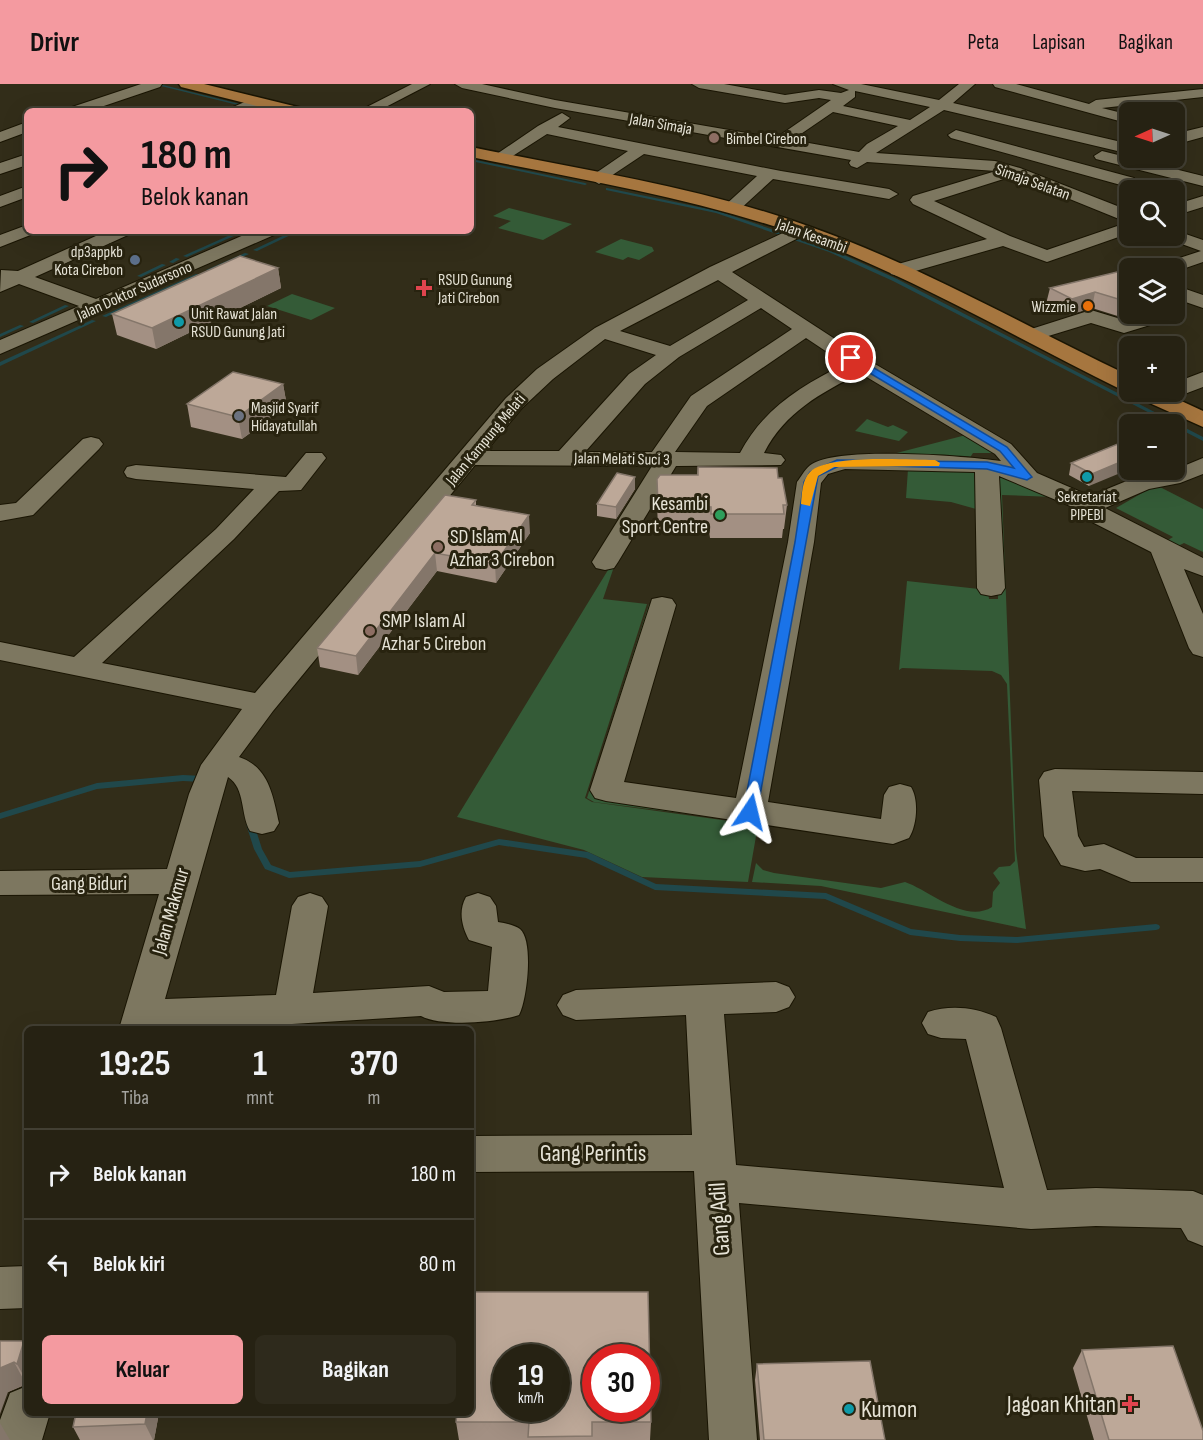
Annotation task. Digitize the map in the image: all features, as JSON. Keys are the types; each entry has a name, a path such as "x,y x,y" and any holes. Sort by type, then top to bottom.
{"main road":[{"path":"186,84 245,106 265,108"},
{"name":"Jalan Kesambi","path":"480,155 731,208 791,234 898,270 1119,379"},
{"path":"1176,402 1203,420"}],"street":[{"path":"372,108 423,84"},
{"name":"Jalan Simaja","path":"462,84 691,129 861,158"},
{"path":"763,95 781,84"},
{"path":"840,185 861,158 873,147 913,125 968,84"},
{"path":"1000,84 1119,118"},
{"path":"84,108 153,85"},
{"path":"707,88 785,99 863,86 1079,135 1119,151"},
{"path":"1020,91 1065,87"},
{"path":"542,101 569,88"},
{"path":"1075,106 1199,90"},
{"path":"778,143 829,107 842,91"},
{"path":"994,115 1038,96"},
{"path":"480,155 584,109 610,100"},
{"path":"829,107 913,125"},
{"path":"929,114 1055,143 1119,154"},
{"path":"1185,121 1203,119"},
{"path":"1079,135 1119,121"},
{"path":"0,137 24,129"},
{"path":"543,129 775,175 889,194"},
{"path":"662,152 691,129"},
{"path":"1185,134 1203,132"},
{"path":"956,135 1120,180"},
{"path":"1185,136 1203,138"},
{"path":"1055,143 1008,169 918,199 1004,240 1050,256 1119,231"},
{"path":"599,179 642,148"},
{"path":"731,208 813,150"},
{"path":"0,155 24,161"},
{"name":"Simaja Selatan","path":"861,158 980,163 1008,169 1119,213"},
{"path":"0,169 24,161"},
{"path":"1185,162 1203,166"},
{"path":"1111,178 1121,168"},
{"path":"1165,168 1203,181"},
{"path":"0,202 24,192"},
{"path":"1185,195 1203,200"},
{"path":"1185,207 1203,200"},
{"path":"0,242 24,232"},
{"path":"6,278 115,234"},
{"name":"Jalan Doktor Sudarsono","path":"0,348 261,234"},
{"name":"Jalan Kampung Melati","path":"214,773 262,704 521,395 570,354 602,332 791,234"},
{"path":"1185,239 1203,246"},
{"path":"898,270 1004,240"},
{"path":"1185,262 1203,256"},
{"path":"717,271 861,364 1003,449 1027,477"},
{"path":"6,278 98,306"},
{"path":"1185,295 1202,302"},
{"path":"567,458 627,389 672,353 763,299"},
{"path":"1185,307 1202,302"},
{"path":"1032,335 1091,316 1124,327 1134,324"},
{"path":"604,562 699,401 807,328"},
{"path":"602,332 672,353"},
{"path":"748,460 757,441 779,411 803,394 861,364"},
{"path":"1185,386 1203,380"},
{"path":"0,513 24,510 91,444"},
{"path":"136,472 272,484 295,483 314,458"},
{"name":"Jalan Melati Suci 3","path":"470,458 773,460"},
{"path":"750,812 801,542 809,482 813,474 827,466 844,462 987,465 1010,470 1088,506 1101,517 1203,568"},
{"path":"987,465 991,588"},
{"path":"1088,506 1143,483 1171,478 1203,465"},
{"path":"81,666 225,534 272,484"},
{"path":"1162,547 1203,648"},
{"path":"662,605 606,790 895,832 900,795"},
{"path":"0,651 262,704"},
{"path":"214,773 244,770 252,780 262,823"},
{"name":"Jalan Makmur","path":"140,1022 178,881 214,773"},
{"path":"1203,783 1055,780 1061,836 1073,857 1085,859 1104,856 1131,870 1203,870"},
{"name":"Gang Biduri","path":"0,883 178,881"},
{"path":"292,1009 310,906"},
{"path":"140,1022 292,1009 429,1001 436,1007 506,1005 510,941 506,937 482,931 478,906"},
{"path":"576,1005 776,997"},
{"name":"Gang Adil","path":"704,999 733,1440"},
{"path":"941,1023 974,1024 982,1028 1031,1210"},
{"name":"Gang Perintis","path":"474,1154 715,1168 1031,1210 1096,1207 1198,1218"},
{"path":"0,1288 24,1287"},
{"path":"18,1440 25,1416"}],"green space":[{"path":"509,208 572,224 543,240 498,228 511,221 493,216"},
{"path":"621,239 652,247 654,251 639,260 628,257 623,260 595,252"},
{"path":"292,294 335,308 311,320 267,306"},
{"path":"867,419 888,427 893,425 908,432 899,441 855,431"},
{"path":"966,435 996,453 973,453 969,459 885,456"},
{"path":"975,468 976,509 951,502 906,498 908,469"},
{"path":"999,474 1054,497 1002,495 1016,850 1026,929 821,886 752,882 756,863 763,870 774,873 881,888 905,882 959,909 981,911 992,907 993,892 1000,883 993,873 999,867 1010,866 1015,861 1007,684 1001,675 992,671 902,668 899,670 907,581 988,590 989,599 998,599"},
{"path":"1156,485 1203,509 1203,552 1184,543 1174,548 1163,543 1173,537 1116,508"},
{"path":"619,552 603,599 647,604 585,798 592,802 758,825 748,882 642,877 584,850 457,817"},
{"path":"649,604 652,605 593,791 759,823 594,802 587,798"}],"building":[{"path":"240,256 278,268 152,328 112,314"},
{"path":"1119,273 1119,299 1095,292 1072,299 1050,288"},
{"path":"233,372 283,384 238,417 187,404"},
{"path":"1119,443 1119,463 1092,474 1071,463"},
{"path":"698,467 777,468 778,478 782,478 787,505 783,505 784,514 711,514 711,507 658,506 657,479 660,475 698,475"},
{"path":"617,473 635,477 616,507 597,504"},
{"path":"445,495 476,500 472,505 529,515 495,564 435,553 356,656 317,648"},
{"path":"474,1292 648,1292 649,1344 582,1344 582,1422 592,1422 592,1436 528,1437 529,1422 570,1422 570,1344 492,1344 492,1422 456,1422 457,1416 474,1416"},
{"path":"0,1341 24,1341 17,1364 14,1362 0,1368"},
{"name":"Jagoan Khitan","path":"1173,1346 1203,1431 1203,1440 1109,1440 1082,1350"},
{"path":"870,1361 885,1440 764,1440 757,1364"},
{"path":"75,1416 146,1416 145,1424 73,1427"}],"waterway":[{"path":"155,84 254,108"},
{"path":"474,161 585,184"},
{"path":"607,189 717,212 831,251 895,280 1203,439"},
{"path":"185,256 236,234"},
{"path":"255,250 290,234"},
{"path":"208,270 247,254"},
{"path":"171,262 178,259"},
{"path":"139,276 164,265"},
{"path":"104,316 198,275"},
{"path":"31,322 67,306"},
{"path":"0,364 94,321"},
{"path":"0,336 22,326"},
{"path":"0,816 97,786 183,778 203,779"},
{"path":"250,824 258,849 268,867 289,875 420,864 499,842 588,855 655,887 826,896 910,932 960,938 1017,940 1156,927"}],"slow traffic":[{"path":"807,504 809,482 813,474 832,464 844,462 935,463"}],"place":[{"name":"Bimbel Cirebon","path":"714,138"},
{"name":"dp3appkb Kota Cirebon","path":"135,260"},
{"name":"RSUD Gunung Jati Cirebon","path":"424,288"},
{"name":"Wizzmie","path":"1088,306"},
{"name":"Unit Rawat Jalan RSUD Gunung Jati","path":"179,322"},
{"name":"Masjid Syarif Hidayatullah","path":"239,416"},
{"name":"Sekretariat PIPEBI","path":"1087,477"},
{"name":"Kesambi Sport Centre","path":"720,515"},
{"name":"SD Islam Al Azhar 3 Cirebon","path":"438,547"},
{"name":"SMP Islam Al Azhar 5 Cirebon","path":"370,631"},
{"name":"Jagoan Khitan","path":"1130,1404"},
{"name":"Kumon","path":"849,1409"}],"route":[{"path":"750,812 801,542 809,482 813,474 827,466 844,462 987,465 1010,470 1027,477 1003,449 851,358"}]}
